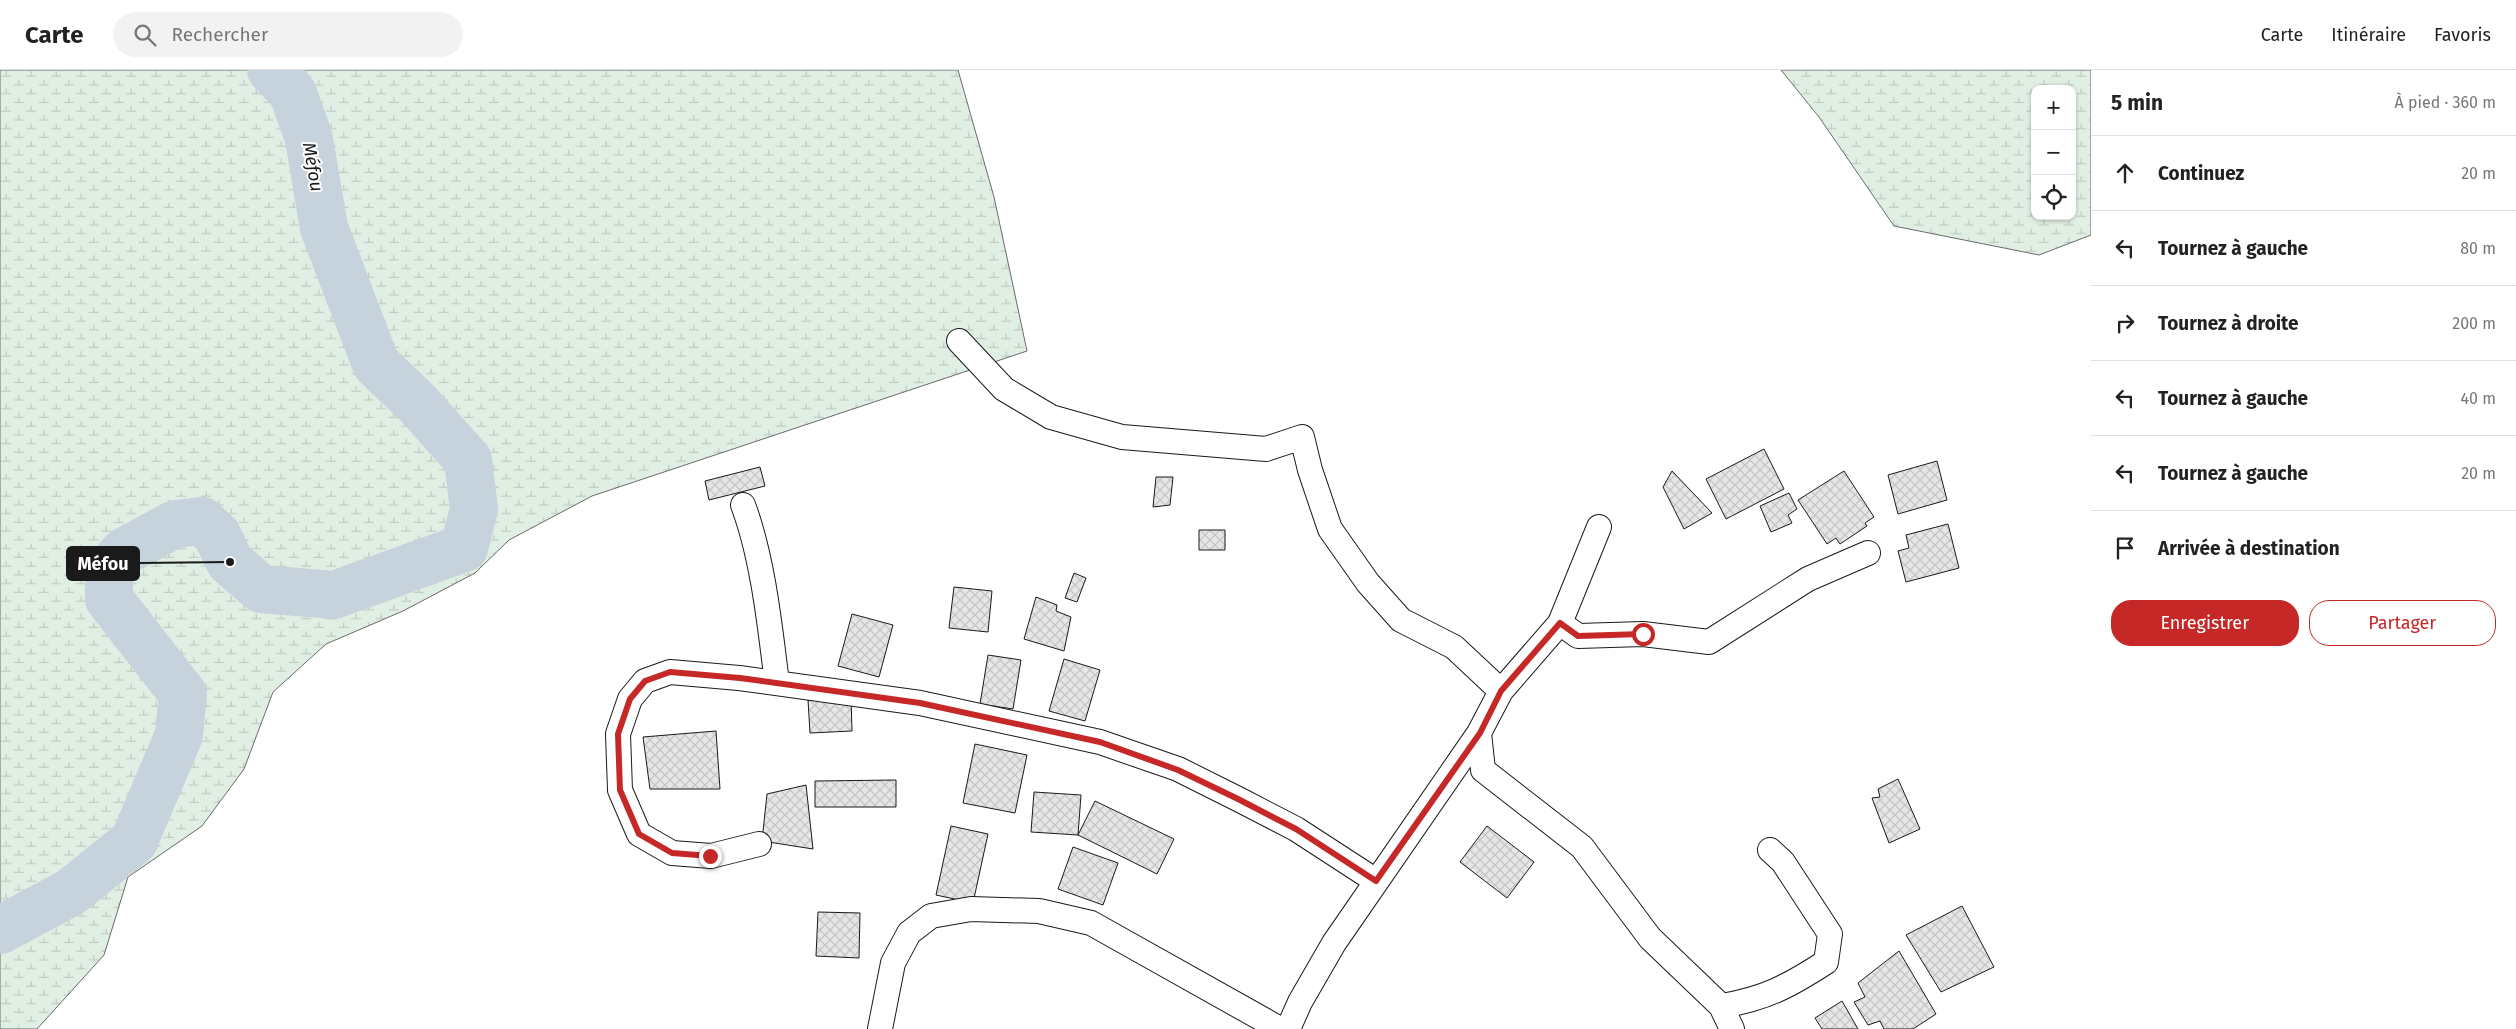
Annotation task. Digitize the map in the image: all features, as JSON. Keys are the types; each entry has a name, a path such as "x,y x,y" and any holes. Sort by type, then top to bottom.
{"street":[{"path":"960,341 1004,389 1051,417 1122,437 1266,449 1302,436 1310,470 1330,529 1368,583 1400,620 1454,647 1501,691"},
{"path":"743,505 751,526 771,633 777,684"},
{"path":"1288,1029 1300,1002 1334,943 1480,733 1501,691 1560,623 1599,527"},
{"path":"1560,623 1578,636 1643,634 1709,642 1808,579 1868,553"},
{"path":"759,844 710,856 672,853 639,834 620,790 618,734 630,699 645,681 670,672 920,703 1100,742 1139,754 1178,770 1296,829 1376,881"},
{"path":"1480,733 1483,770 1582,847 1650,938 1721,1006 1732,1029"},
{"path":"1721,1006 1753,1001 1792,984 1826,962 1830,934 1783,862 1770,850"},
{"path":"880,1029 893,963 909,933 931,916 971,909 1039,912 1091,923 1280,1029"}],"green space":[{"path":"0,70 958,70 994,197 1027,351 592,496 509,540 475,573 403,611 326,644 273,692 244,769 202,826 128,877 104,955 37,1029 0,1029"},
{"path":"1781,70 2091,70 2091,235 2039,255 1894,226 1819,117"}],"building":[{"path":"1764,449 1784,489 1726,519 1706,479"},
{"path":"1937,461 1947,500 1898,514 1888,475"},
{"path":"760,467 765,486 709,500 705,481"},
{"path":"1672,471 1712,513 1684,529 1663,487"},
{"path":"1844,471 1874,517 1865,523 1867,526 1840,544 1836,538 1827,544 1798,500"},
{"path":"1156,477 1173,477 1170,505 1153,507"},
{"path":"1789,493 1797,509 1788,515 1792,523 1771,532 1760,506"},
{"path":"1948,524 1959,568 1906,582 1898,551 1909,548 1906,535"},
{"path":"1199,530 1225,530 1225,550 1199,550"},
{"path":"1074,573 1086,578 1077,602 1065,598"},
{"path":"954,587 992,591 988,632 949,628"},
{"path":"1036,597 1057,605 1056,611 1071,617 1064,651 1024,639"},
{"path":"852,614 893,625 879,677 838,666"},
{"path":"988,655 1021,660 1013,709 980,704"},
{"path":"1064,659 1100,670 1085,721 1049,711"},
{"path":"851,698 852,731 810,733 808,700"},
{"path":"716,731 720,789 650,789 643,737"},
{"path":"975,744 1027,755 1015,813 963,803"},
{"path":"1898,779 1920,829 1889,843 1872,798 1880,797 1878,789"},
{"path":"896,780 896,807 815,807 815,781"},
{"path":"806,785 813,849 762,841 767,794"},
{"path":"1034,792 1081,795 1078,835 1031,832"},
{"path":"1095,801 1174,839 1157,874 1078,835"},
{"path":"951,826 988,834 973,903 936,895"},
{"path":"1487,826 1534,862 1507,898 1460,862"},
{"path":"1073,847 1118,863 1103,905 1058,889"},
{"path":"1962,906 1994,967 1941,992 1906,935"},
{"path":"818,912 860,913 859,958 816,956"},
{"path":"1899,951 1936,1014 1913,1029 1884,1029 1880,1021 1868,1025 1854,1002 1865,997 1858,983"},
{"path":"1842,1001 1858,1029 1822,1029 1815,1018"}],"waterway":[{"name":"Méfou","path":"0,930 71,892 134,841 179,735 183,694 109,599 109,568 125,551 175,524 202,521 217,535 230,562 261,589 334,595 464,548 474,509 468,460 417,403 376,364 324,228 309,139 293,93 271,70"}],"place":[{"name":"Méfou","path":"230,562"}],"route":[{"path":"710,856 672,853 639,834 620,790 618,734 630,699 645,681 670,672 740,678 920,703 1100,742 1139,754 1178,770 1238,799 1296,829 1376,881 1480,733 1501,691 1560,623 1578,636 1643,634"}]}
